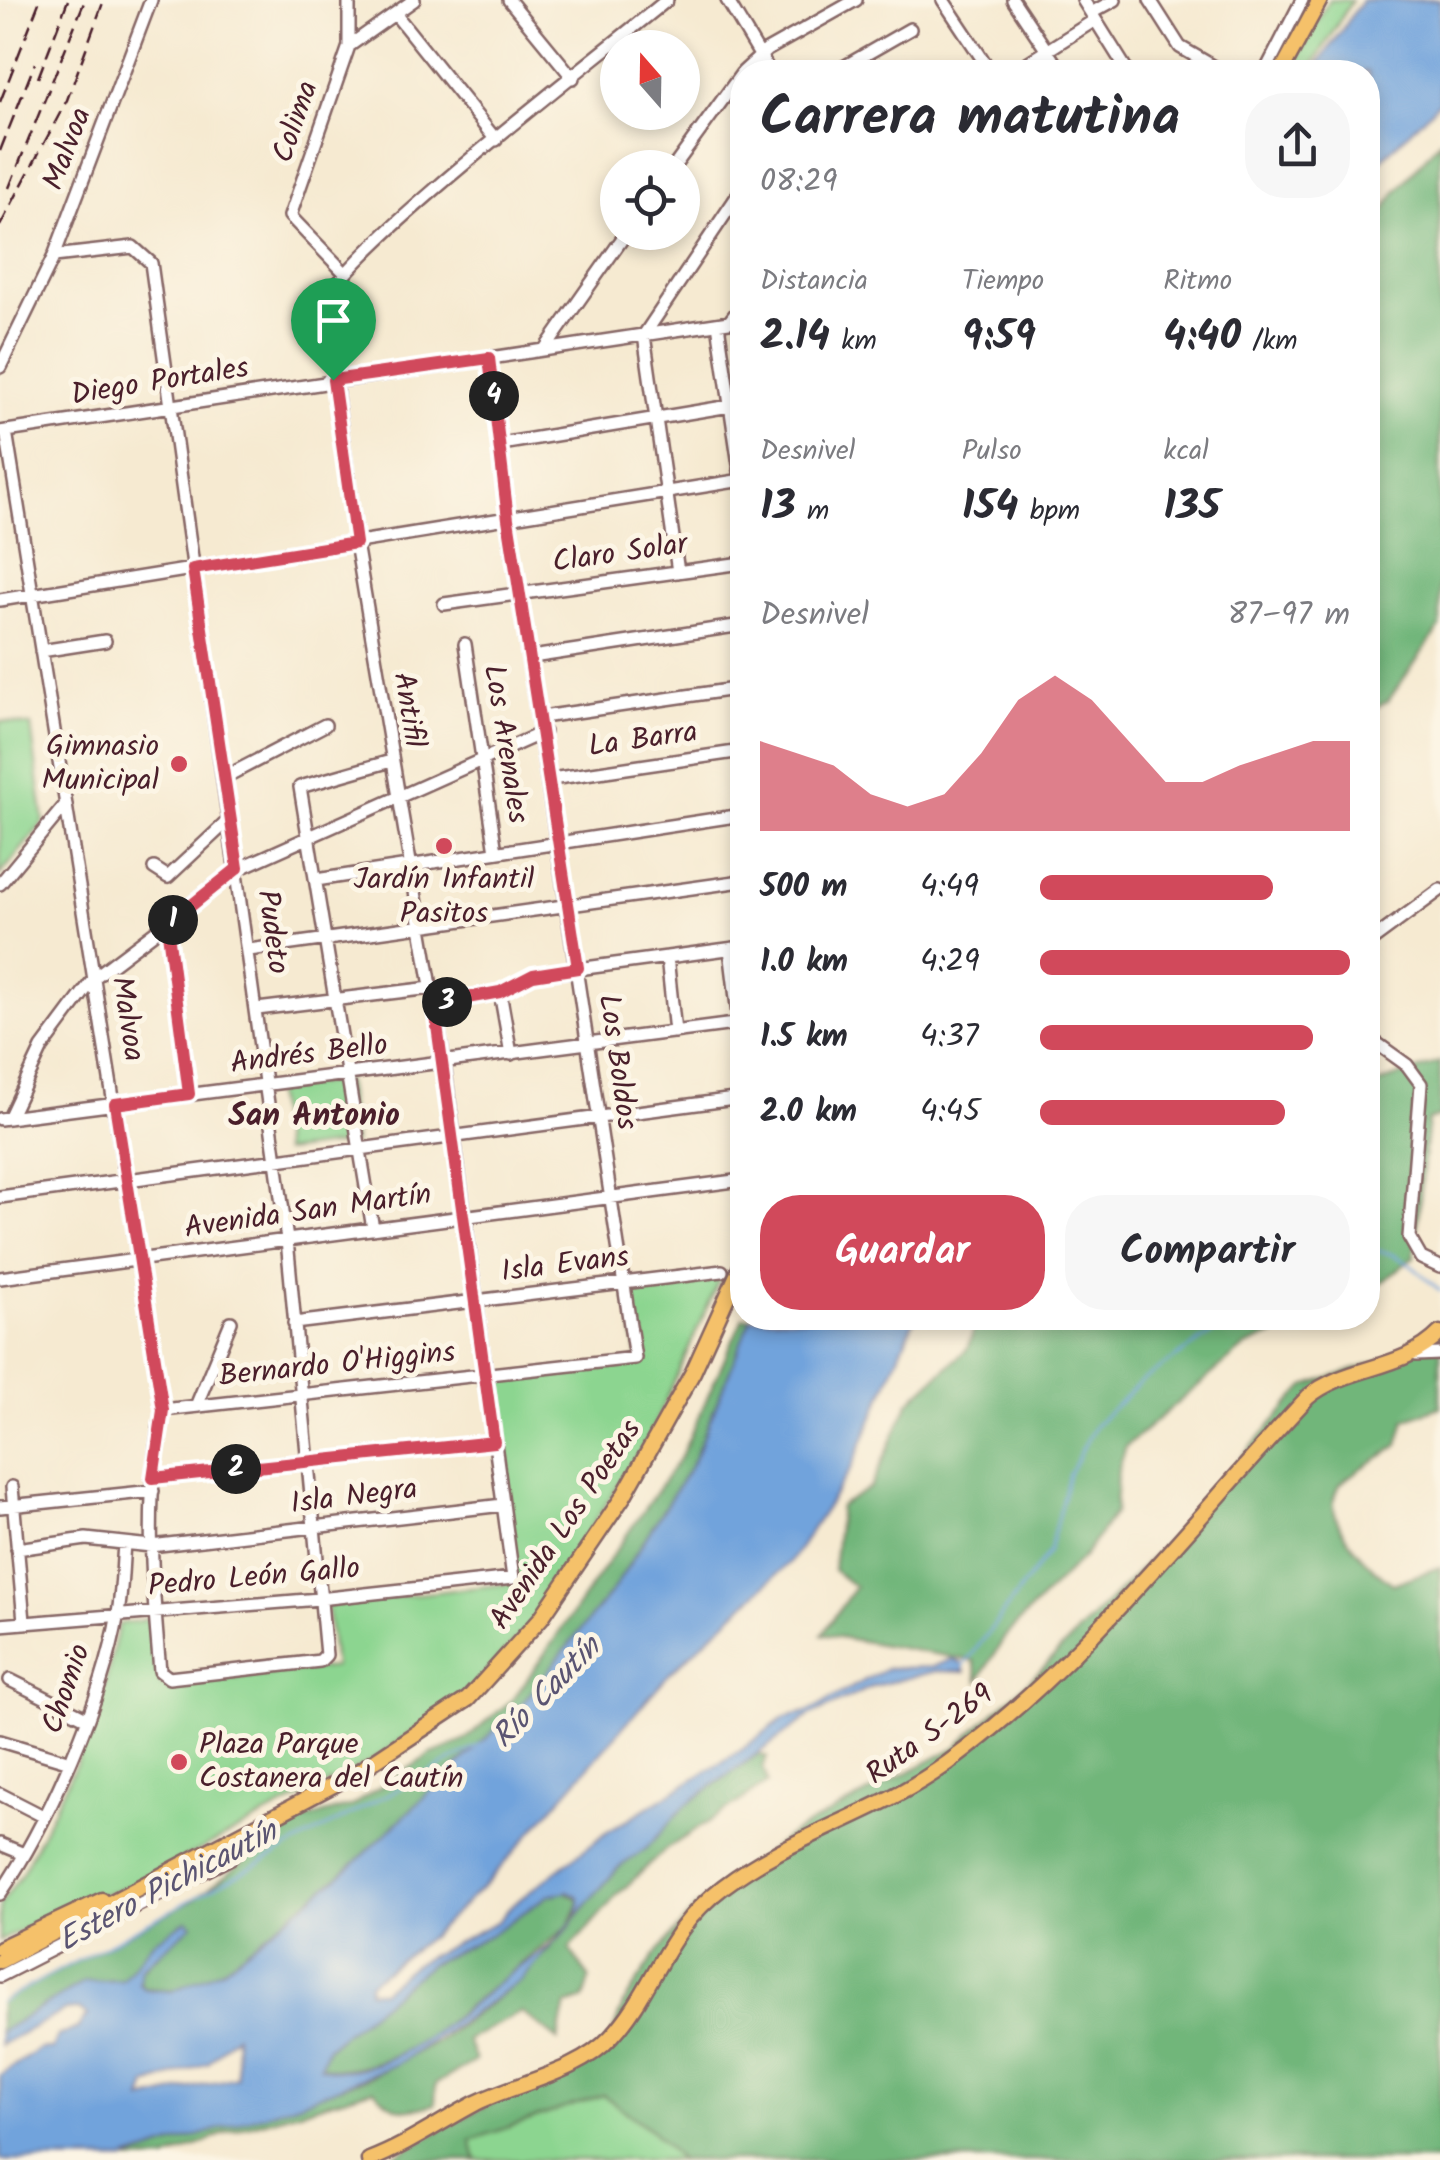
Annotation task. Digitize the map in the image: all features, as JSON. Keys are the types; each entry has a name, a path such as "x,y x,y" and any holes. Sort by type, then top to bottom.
{"main road":[{"path":"1287,60 1320,0"},
{"name":"Avenida Los Poetas","path":"0,1961 132,1893 426,1730 468,1700 542,1618 654,1447 730,1289"},
{"name":"Ruta S-269","path":"370,2160 404,2146 476,2104 596,2051 617,2030 676,1934 711,1896 752,1868 894,1798 968,1748 1136,1590 1308,1397 1327,1385 1437,1343"},
{"path":"0,1948 85,1906 132,1893"}],"street":[{"name":"Malvoa","path":"0,367 54,256 151,0"},
{"path":"349,0 349,46"},
{"path":"349,46 414,0"},
{"path":"509,0 574,78"},
{"name":"Antifil","path":"513,1578 444,1063 356,543 325,305 332,285 398,221 667,0"},
{"path":"727,0 763,60"},
{"path":"755,60 856,0"},
{"path":"943,0 983,60"},
{"path":"1013,0 1053,60"},
{"path":"1083,0 1120,60"},
{"path":"1032,60 1115,0"},
{"path":"1150,0 1180,47 1202,60"},
{"path":"1272,60 1302,0"},
{"path":"396,15 496,140"},
{"path":"857,60 910,29"},
{"name":"Colima","path":"344,272 290,216 349,46"},
{"path":"686,150 730,91"},
{"path":"678,572 644,334 730,207"},
{"name":"Pudeto","path":"54,256 133,247 148,258 231,818 287,1240 326,1655 320,1661 163,1676"},
{"path":"545,349 614,250"},
{"path":"730,317 724,323 730,364"},
{"name":"Diego Portales","path":"3,432 730,322"},
{"name":"Los Boldos","path":"489,358 508,519 542,718 635,1358"},
{"path":"500,444 730,406"},
{"name":"Malvoa","path":"3,432 163,1410 153,1484 151,1546 163,1676"},
{"path":"0,600 730,484"},
{"name":"Claro Solar","path":"444,604 730,565"},
{"path":"532,658 730,627"},
{"path":"41,651 106,640"},
{"name":"Los Arenales","path":"465,644 496,852"},
{"path":"542,718 730,690"},
{"path":"225,777 324,726"},
{"path":"4,1119 42,1048 95,977 238,868 544,732"},
{"name":"La Barra","path":"550,780 730,753"},
{"path":"373,1229 300,788 391,761"},
{"path":"0,884 66,804"},
{"path":"316,880 730,817"},
{"path":"154,868 168,877 231,818"},
{"path":"249,950 730,884"},
{"path":"1380,933 1440,890"},
{"path":"167,925 189,1094"},
{"path":"434,1004 500,992 533,975 730,949"},
{"path":"667,957 676,1032"},
{"path":"257,1009 431,988"},
{"path":"500,992 511,1054"},
{"name":"Andrés Bello","path":"4,1119 730,1025"},
{"path":"1380,1046 1406,1064 1421,1084 1409,1237 1422,1258 1440,1267"},
{"path":"0,1197 730,1100"},
{"name":"Avenida San Martín","path":"0,1278 730,1182"},
{"name":"Isla Evans","path":"294,1324 722,1271"},
{"path":"196,1406 231,1322"},
{"name":"Bernardo O'Higgins","path":"163,1410 635,1358"},
{"path":"7,1506 307,1462 494,1442"},
{"path":"12,1486 7,1506 17,1549 24,1621"},
{"name":"Isla Negra","path":"17,1549 86,1539 151,1546 503,1505"},
{"name":"Chomio","path":"0,1894 43,1816 86,1718 118,1614 124,1544"},
{"name":"Pedro León Gallo","path":"0,1624 320,1600 513,1578"},
{"path":"10,1680 86,1718"},
{"path":"0,1741 68,1762"},
{"path":"0,1794 43,1816"},
{"path":"0,1844 24,1854"},
{"path":"0,1976 231,1858"}],"green space":[{"path":"1329,0 1352,0 1316,60 1296,60"},
{"path":"1440,140 1440,627 1388,701 1380,705 1380,217 1395,193"},
{"path":"0,721 31,726 44,822 0,875"},
{"path":"1440,1062 1440,1116 1428,1120 1414,1257 1380,1284 1380,1083"},
{"path":"346,1080 354,1143 283,1152 274,1089"},
{"path":"721,1276 649,1438 541,1604 538,1616 462,1698 370,1762 130,1886 77,1902 0,1941 0,1905 21,1875 76,1764 105,1684 119,1624 149,1619 161,1686 334,1667 327,1604 515,1583 489,1379 638,1360 626,1289"},
{"path":"1440,1324 1440,1407 1405,1420 1398,1445 1346,1479 1336,1491 1334,1506 1338,1521 1357,1551 1393,1584 1440,1567 1440,2160 680,2160 651,2130 603,2095 471,2140 476,2160 385,2160 482,2108 582,2063 611,2038 623,2004 655,1955 697,1906 791,1834 956,1747 1040,1671 1173,1536 1305,1386 1415,1350"},
{"path":"738,1330 746,1330 693,1462 615,1587 522,1705 354,1864 223,1969 178,1990 142,1988 138,1973 162,1951 122,1980 84,1982 0,2032 0,2002 196,1898 296,1822 351,1806 431,1754 464,1741 514,1698 681,1456"},
{"path":"974,1330 1285,1330 1243,1348 1126,1446 1117,1475 1115,1512 1085,1555 1006,1635 978,1681 974,1661 822,1634 855,1587 833,1570 840,1506 871,1487 909,1402 967,1349"},
{"path":"758,1754 767,1757 763,1767 768,1783 665,1850 618,1894 570,1949 590,1979 584,1999 566,2005 558,2040 522,2012 467,2040 475,2061 436,2084 435,2104 401,2109 374,2089 228,2132 166,2160 124,2160 372,2076 438,2041 522,1980 618,1868 685,1806"},
{"path":"564,1891 580,1900 569,1926 429,2037 391,2057 359,2067 343,2069 319,2064 328,2047 430,1964 490,1935 548,1896"},
{"path":"603,2094 651,2130 680,2160 476,2160 470,2140"}],"water":[{"path":"1362,0 1440,0 1440,101 1380,161 1380,60 1321,60"},
{"name":"Río Cautín","path":"746,1330 910,1330 851,1469 791,1561 670,1673 487,1883 432,1935 369,1983 369,1991 381,1991 413,1965 498,1921 511,1906 606,1833 741,1750 785,1717 807,1712 887,1668 932,1667 952,1659 961,1663 965,1672 937,1671 874,1686 811,1715 685,1806 646,1849 618,1868 573,1920 579,1897 568,1891 548,1896 490,1935 430,1964 328,2047 320,2066 342,2070 367,2067 392,2057 442,2027 555,1942 522,1980 399,2063 299,2103 124,2160 0,2160 0,2075 39,2049 52,2049 57,2036 78,2028 87,2015 78,2009 66,2010 0,2045 0,2032 84,1982 122,1980 154,1941 187,1920 192,1925 141,1969 139,1984 145,1989 172,1991 223,1969 354,1864 521,1705 615,1587 693,1462","holes":["235,2035 237,2077 142,2100 147,2085 208,2063"]}],"waterway":[{"path":"1380,1251 1398,1257 1440,1291"},
{"path":"962,1668 1049,1551 1069,1474 1095,1425 1143,1380 1217,1330"},
{"name":"Estero Pichicautín","path":"0,2002 488,1741"}],"railway":[{"path":"0,102 40,0"},
{"path":"38,78 68,0"},
{"path":"9,188 85,0"},
{"path":"0,226 67,100 104,0"},
{"path":"0,151 35,63"}],"place":[{"name":"Gimnasio Municipal","path":"179,764"},
{"name":"Jardín Infantil Pasitos","path":"444,846"},
{"name":"Plaza Parque Costanera del Cautín","path":"179,1762"}],"district":[{"name":"San Antonio","path":"314,1116"}],"route":[{"path":"489,358 508,519 578,968 533,975 500,992 434,1004 494,1442 153,1478 163,1410 115,1104 189,1094 167,925 238,868 193,569 356,543 333,380 489,358"}]}
